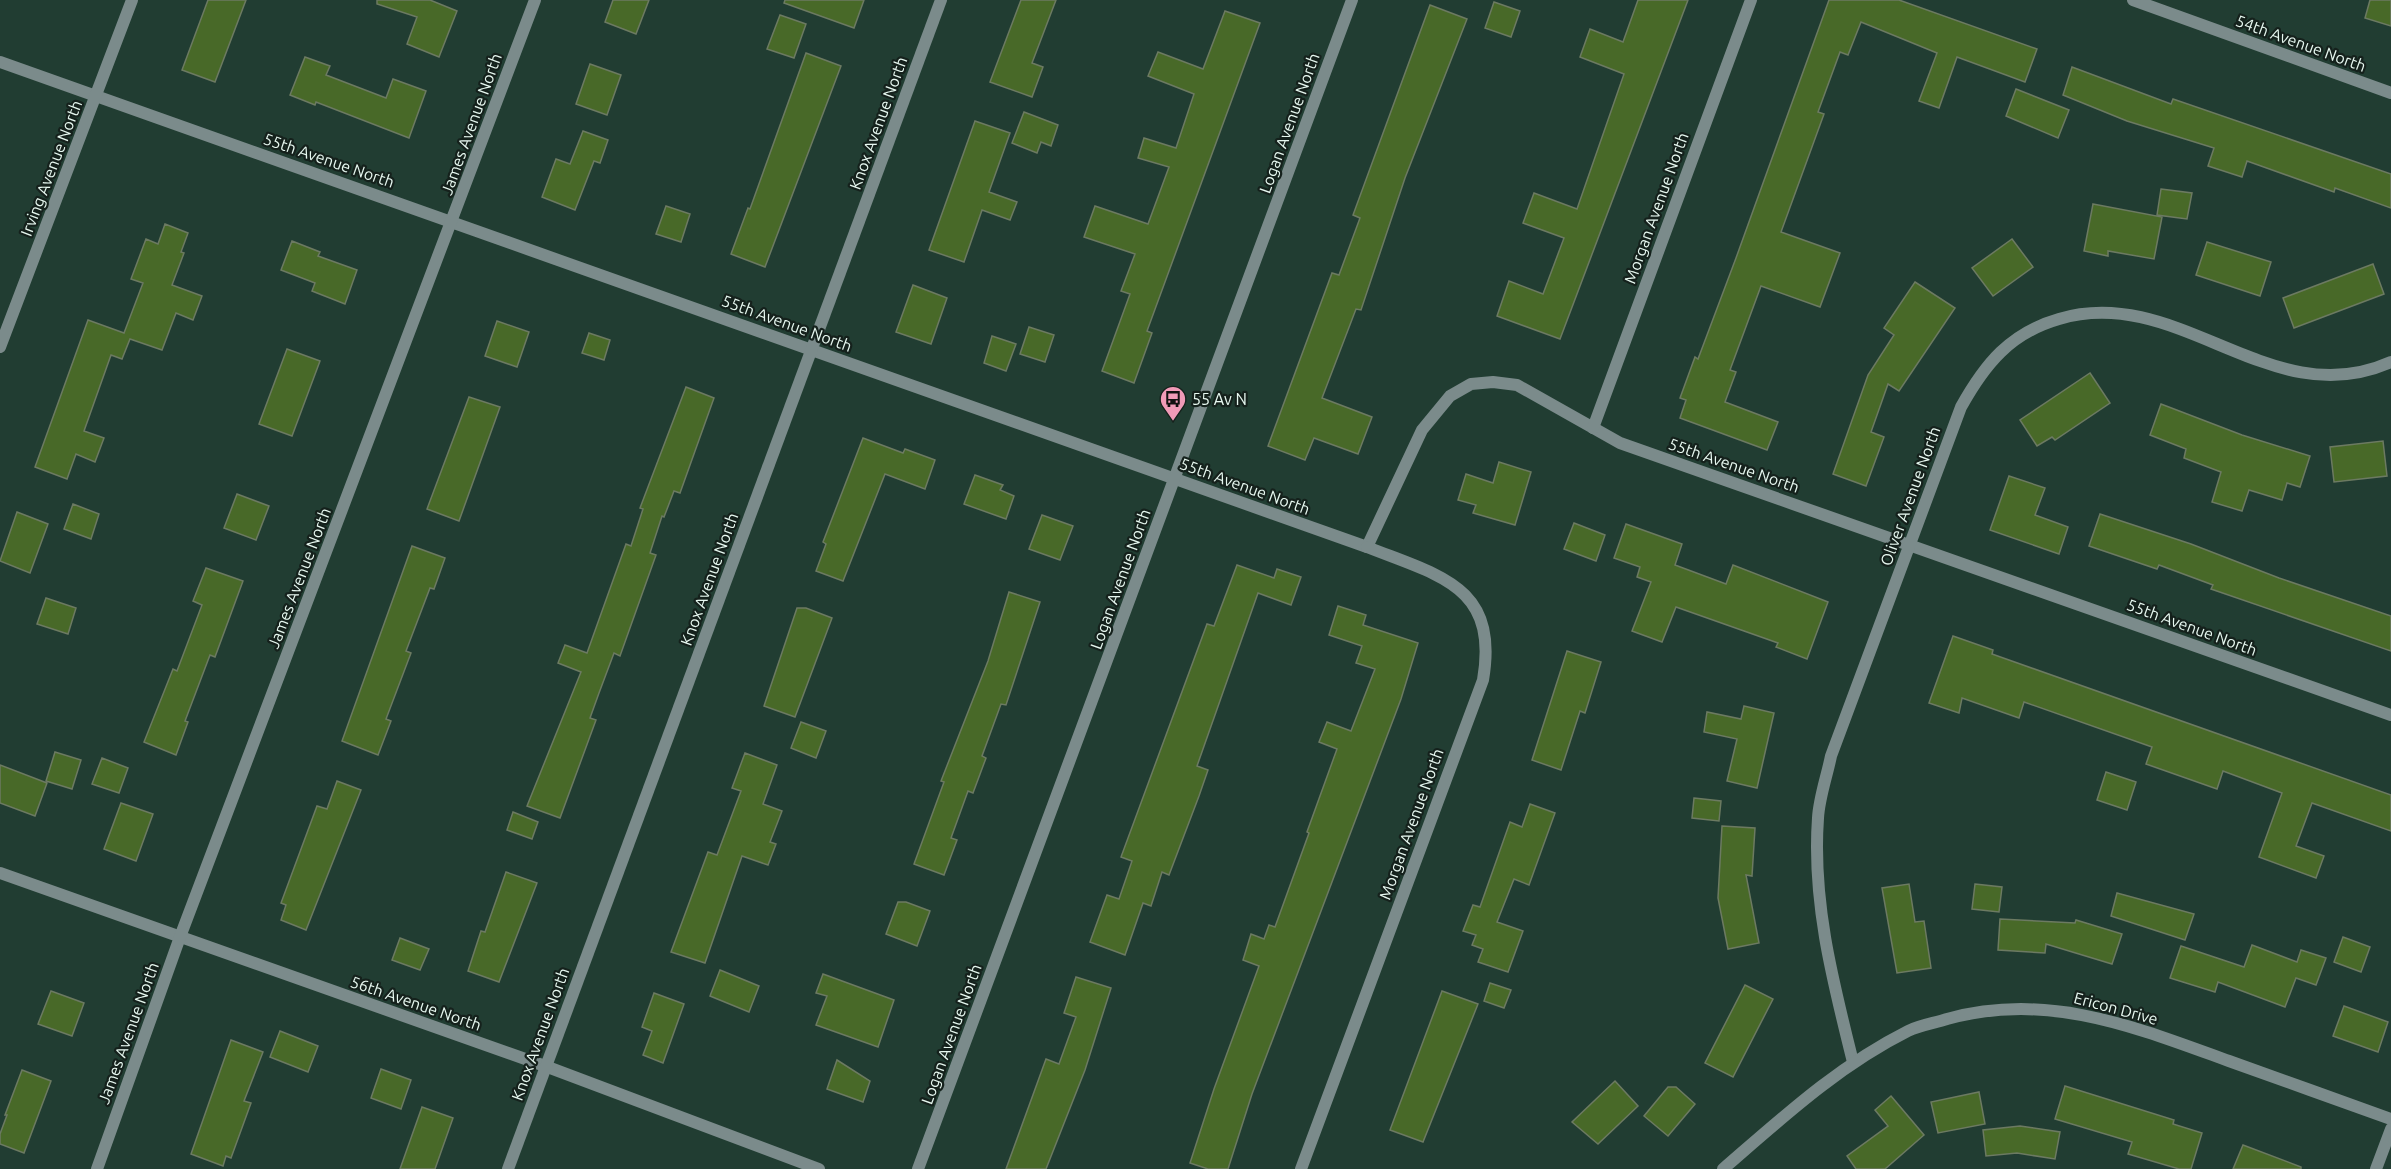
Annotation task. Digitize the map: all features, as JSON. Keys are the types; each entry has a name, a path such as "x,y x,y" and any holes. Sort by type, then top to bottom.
{"street":[{"name":"Irving Avenue North","path":"0,347 132,0"},
{"name":"James Avenue North","path":"97,1169 180,937 535,0"},
{"name":"Knox Avenue North","path":"508,1169 941,0"},
{"name":"Logan Avenue North","path":"918,1169 1352,0"},
{"name":"Morgan Avenue North","path":"1593,428 1751,0"},
{"name":"54th Avenue North","path":"2133,0 2158,4 2391,93"},
{"name":"55th Avenue North","path":"0,62 1367,547 1422,430 1450,396 1471,384 1493,382 1517,385 1620,442 2391,715"},
{"name":"Oliver Avenue North","path":"1853,1062 1824,937 1816,876 1818,816 1831,756 1961,407 1979,374 2006,345 2040,325 2077,314 2115,311 2153,319 2277,367 2314,376 2354,375 2391,362"},
{"name":"Morgan Avenue North","path":"1301,1169 1483,680 1487,652 1484,626 1473,602 1450,584 1425,570 1367,547"},
{"name":"56th Avenue North","path":"0,873 545,1066 819,1169"},
{"name":"Ericon Drive","path":"1724,1169 1812,1093 1853,1062 1911,1030 1964,1015 2019,1008 2076,1012 2130,1025 2391,1119"},
{"path":"2376,1169 2391,1128"}],"building":[{"path":"208,0 246,0 215,82 182,70"},
{"path":"377,0 430,0 457,11 439,57 407,44 417,17 377,4"},
{"path":"613,0 649,0 636,34 605,22"},
{"path":"785,0 864,0 854,28 784,3"},
{"path":"1021,0 1056,0 1032,63 1043,67 1032,97 990,82"},
{"path":"1638,0 1688,0 1560,339 1497,316 1509,281 1543,294 1564,238 1523,223 1534,193 1577,209 1624,74 1580,57 1590,29 1623,42"},
{"path":"1829,0 1899,0 2037,49 2025,82 1957,57 1939,108 1919,101 1937,53 1861,22 1848,55 1840,52 1818,112 1824,114 1781,232 1840,253 1820,307 1761,286 1730,370 1736,372 1725,402 1778,422 1767,450 1680,418 1686,400 1680,398 1695,357 1698,359 1736,258"},
{"path":"2370,0 2391,0 2391,26 2365,18"},
{"path":"1494,2 1520,11 1511,37 1485,28"},
{"path":"1430,5 1467,19 1405,178 1361,310 1356,309 1322,398 1372,417 1358,454 1314,438 1305,460 1268,446 1332,273 1339,275 1360,218 1353,215"},
{"path":"1225,11 1260,23 1147,331 1152,333 1134,383 1102,371 1130,294 1121,291 1135,254 1084,237 1095,206 1148,224 1169,167 1138,158 1144,138 1176,148 1194,94 1148,76 1158,52 1203,69"},
{"path":"780,15 806,24 794,58 767,49"},
{"path":"806,53 841,66 765,267 731,254 748,208 750,209"},
{"path":"305,57 330,66 326,75 386,98 393,79 426,91 409,138 316,102 315,105 290,95"},
{"path":"590,64 621,75 607,115 576,104"},
{"path":"2072,67 2171,104 2173,99 2391,174 2391,208 2335,188 2334,192 2247,161 2242,177 2208,166 2214,148 2127,121 2063,95"},
{"path":"2016,89 2069,110 2058,138 2006,116"},
{"path":"1024,112 1058,125 1051,146 1041,142 1037,153 1012,143"},
{"path":"975,121 1010,133 989,192 1017,202 1010,220 982,210 964,262 929,250"},
{"path":"583,131 608,140 600,163 594,161 575,210 542,197 556,159 570,164"},
{"path":"2161,189 2192,193 2187,219 2157,215"},
{"path":"2093,204 2162,217 2154,259 2108,251 2108,256 2084,251"},
{"path":"666,206 690,214 681,242 656,234"},
{"path":"165,224 188,233 181,252 184,253 172,285 202,296 193,320 176,313 162,350 130,339 122,359 111,355 84,431 104,438 95,462 76,454 67,479 35,467 88,320 124,333 143,283 131,279 146,239 158,244"},
{"path":"2012,239 2033,267 1993,296 1972,268"},
{"path":"292,241 320,252 318,256 357,270 345,304 312,291 315,283 281,270"},
{"path":"2207,242 2271,262 2260,296 2196,275"},
{"path":"2373,264 2384,294 2294,328 2283,298"},
{"path":"1915,282 1955,308 1899,391 1888,384 1871,432 1884,437 1866,486 1833,474 1868,375 1894,335 1884,328"},
{"path":"913,285 947,298 931,344 896,332"},
{"path":"497,321 529,332 517,367 485,356"},
{"path":"1029,327 1054,335 1045,362 1020,354"},
{"path":"589,333 610,340 604,360 582,353"},
{"path":"992,336 1016,344 1006,371 984,363"},
{"path":"287,349 320,361 292,436 259,424"},
{"path":"2090,373 2110,403 2055,440 2052,437 2037,446 2020,420"},
{"path":"686,387 714,398 680,493 674,491 664,517 662,516 650,553 656,555 620,656 614,653 599,693 590,718 596,720 560,818 527,806 581,672 558,663 565,645 587,653 626,544 631,546 643,509 640,508"},
{"path":"469,397 500,407 459,521 427,509"},
{"path":"2161,404 2242,435 2310,456 2300,487 2287,483 2282,500 2249,490 2242,511 2212,502 2221,472 2184,458 2186,449 2150,435"},
{"path":"863,438 903,453 905,449 935,460 925,489 885,474 843,581 816,571 826,544 823,542"},
{"path":"2383,441 2387,476 2334,482 2330,447"},
{"path":"1499,462 1531,472 1515,525 1473,513 1476,505 1458,500 1466,474 1493,483"},
{"path":"975,475 1003,485 1000,490 1014,496 1006,519 964,504"},
{"path":"2009,476 2045,488 2035,515 2068,527 2059,554 1990,530"},
{"path":"237,494 269,506 256,540 224,528"},
{"path":"73,504 99,514 91,539 64,529"},
{"path":"17,512 48,524 30,573 0,561"},
{"path":"2100,514 2391,616 2391,651 2211,589 2213,585 2159,565 2157,569 2089,546"},
{"path":"1042,515 1073,526 1060,560 1029,549"},
{"path":"1574,523 1605,535 1596,561 1564,549"},
{"path":"1626,524 1682,544 1675,565 1726,584 1733,565 1828,602 1807,659 1776,647 1778,643 1676,607 1662,642 1632,631 1651,582 1637,577 1640,567 1614,558"},
{"path":"412,546 445,558 434,589 430,588 406,651 411,653 386,719 391,721 378,755 342,741"},
{"path":"1237,565 1274,578 1277,569 1301,577 1291,605 1258,593 1197,766 1208,770 1199,796 1169,875 1162,872 1151,906 1143,903 1125,955 1090,942 1107,895 1119,899 1132,861 1121,857 1207,624 1214,626"},
{"path":"206,568 243,581 215,657 210,655 185,721 188,722 176,755 144,742 173,669 177,671 202,605 193,601"},
{"path":"1009,592 1040,602 1006,705 1001,704 982,756 986,758 973,793 968,791 951,838 957,840 944,875 914,864 944,782 941,781 988,661"},
{"path":"46,598 76,608 68,634 37,624"},
{"path":"1338,606 1366,615 1363,625 1418,643 1401,699 1252,1094 1228,1169 1208,1169 1190,1163 1214,1089 1259,966 1243,960 1251,934 1264,939 1269,925 1275,927 1309,833 1307,832 1337,749 1319,742 1327,722 1351,731 1375,669 1356,663 1362,646 1329,635"},
{"path":"797,608 806,608 832,618 795,717 764,706"},
{"path":"1953,636 1993,650 1992,654 2391,795 2391,831 2312,803 2296,846 2324,856 2316,878 2259,857 2282,793 2223,771 2217,789 2146,764 2152,747 2024,702 2019,718 1962,698 1959,713 1929,703"},
{"path":"1567,651 1601,662 1585,713 1580,711 1561,770 1532,760"},
{"path":"1744,706 1774,713 1757,788 1727,781 1737,739 1704,732 1707,712 1741,719"},
{"path":"801,722 826,731 816,758 791,748"},
{"path":"55,752 81,760 72,789 46,781"},
{"path":"745,753 777,765 763,804 782,811 770,842 776,844 768,865 742,856 705,963 671,952 708,852 717,855 741,791 732,788"},
{"path":"102,758 128,768 119,793 92,784"},
{"path":"0,765 47,783 35,816 0,803"},
{"path":"2106,772 2136,782 2127,810 2097,800"},
{"path":"337,781 361,790 306,930 281,920 286,905 281,903 317,806 327,809"},
{"path":"1694,798 1721,801 1719,821 1692,818"},
{"path":"121,803 153,814 136,861 104,849"},
{"path":"1530,804 1555,813 1529,885 1514,879 1497,922 1523,931 1508,972 1478,962 1483,949 1472,945 1476,935 1463,931 1473,905 1480,907 1510,822 1522,827"},
{"path":"513,812 538,822 532,839 507,830"},
{"path":"1722,826 1755,828 1752,876 1746,875 1759,943 1728,949 1718,898"},
{"path":"506,872 537,883 499,982 468,971 481,931 485,932"},
{"path":"1909,884 1915,922 1924,921 1931,968 1897,973 1882,888"},
{"path":"1975,884 2002,887 1999,912 1972,909"},
{"path":"2117,893 2194,914 2185,940 2111,916"},
{"path":"898,902 906,902 930,911 917,946 886,934"},
{"path":"2000,919 2075,923 2076,920 2122,934 2112,964 2046,944 2045,953 1998,950"},
{"path":"2343,937 2370,947 2361,972 2334,962"},
{"path":"400,938 429,949 420,970 392,960"},
{"path":"2252,945 2297,962 2301,950 2326,958 2316,985 2296,978 2285,1007 2218,982 2215,992 2170,978 2181,946 2244,967"},
{"path":"720,970 759,986 749,1012 710,996"},
{"path":"823,974 894,1000 878,1047 816,1025 827,996 816,993"},
{"path":"1076,977 1111,988 1085,1070 1046,1169 1006,1169 1046,1059 1059,1064 1076,1017 1064,1013"},
{"path":"1490,983 1511,990 1504,1008 1484,1001"},
{"path":"1745,985 1773,999 1733,1077 1705,1063"},
{"path":"51,991 84,1003 72,1036 38,1024"},
{"path":"1442,991 1478,1004 1423,1142 1390,1130"},
{"path":"654,993 684,1004 663,1063 643,1055 652,1031 642,1027"},
{"path":"2344,1006 2388,1022 2378,1052 2333,1036"},
{"path":"280,1031 318,1046 308,1072 270,1057"},
{"path":"231,1040 263,1052 244,1101 251,1103 231,1158 226,1156 223,1166 191,1154"},
{"path":"837,1060 870,1081 863,1102 827,1089"},
{"path":"381,1069 411,1080 401,1109 371,1098"},
{"path":"22,1070 51,1081 24,1153 0,1144 0,1134 7,1115 5,1115"},
{"path":"1615,1081 1638,1106 1598,1144 1572,1122"},
{"path":"2065,1086 2174,1120 2173,1124 2202,1133 2191,1169 2179,1169 2128,1154 2132,1142 2055,1119"},
{"path":"1668,1087 1676,1087 1695,1104 1668,1136 1644,1116"},
{"path":"1979,1092 1985,1124 1938,1133 1931,1102"},
{"path":"1891,1096 1924,1135 1885,1169 1856,1169 1847,1156 1888,1126 1875,1110"},
{"path":"422,1107 453,1118 435,1169 400,1169"},
{"path":"2020,1126 2060,1132 2055,1159 2017,1153 1986,1156 1983,1130"},
{"path":"2243,1145 2301,1167 2301,1169 2233,1169"}],"place":[{"name":"55 Av N","path":"1173,422"}]}
